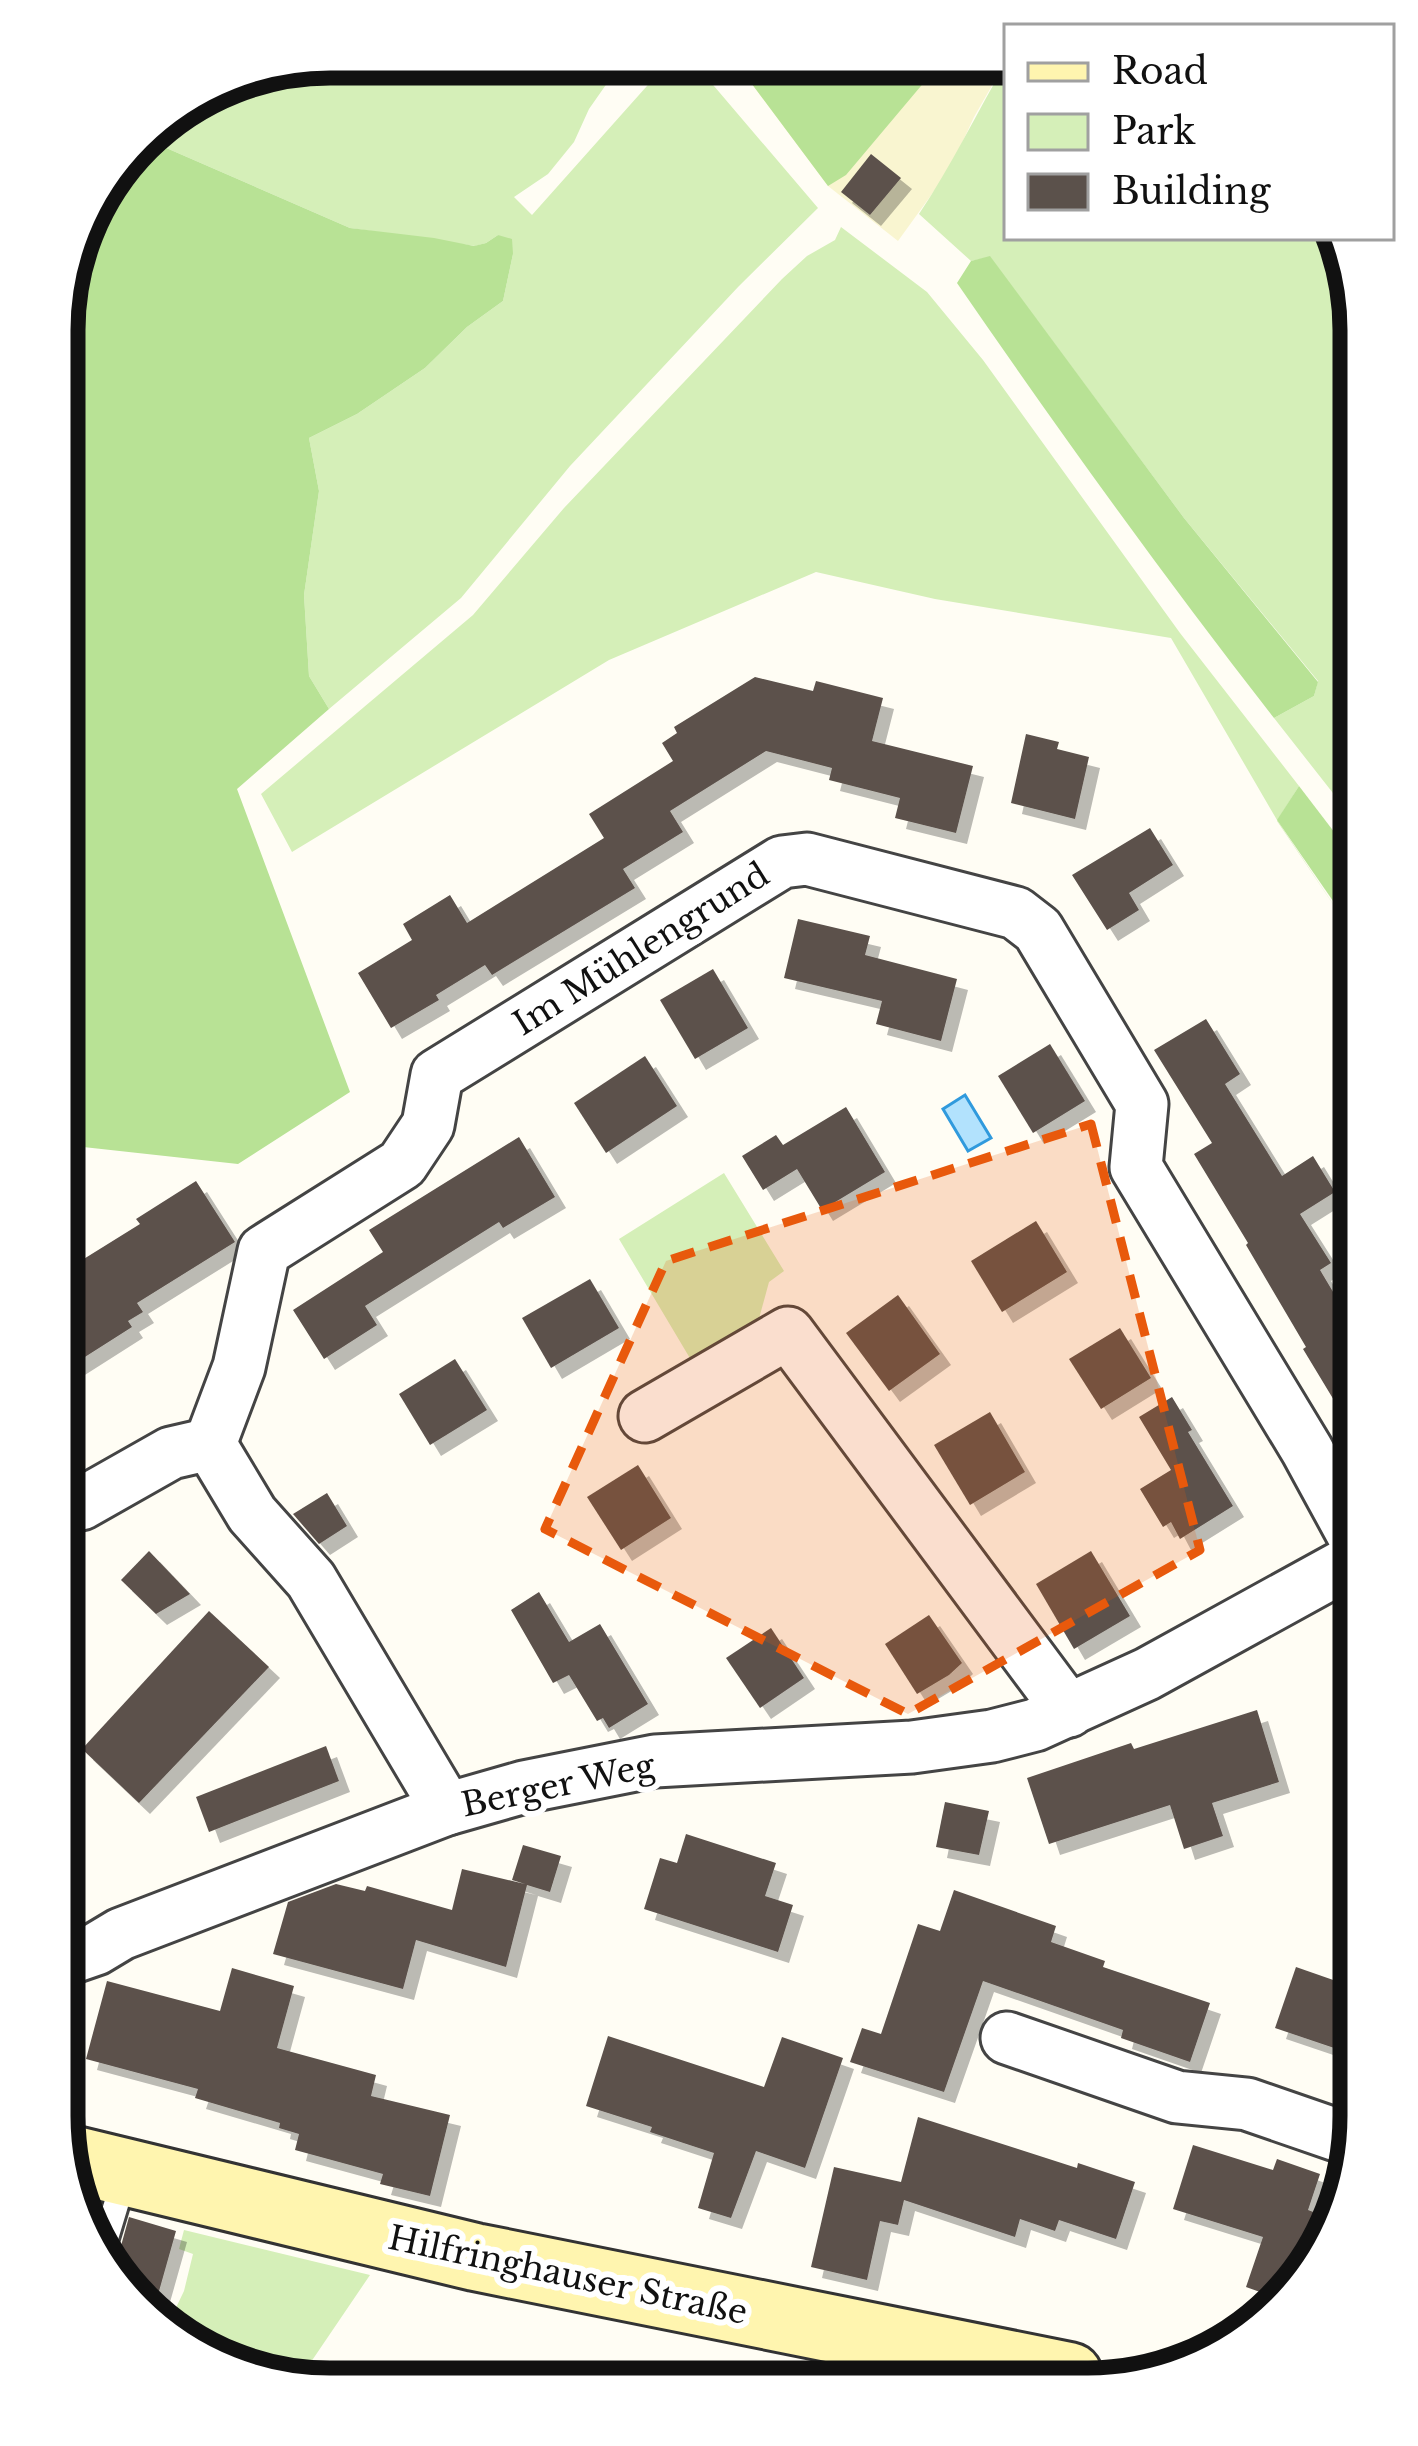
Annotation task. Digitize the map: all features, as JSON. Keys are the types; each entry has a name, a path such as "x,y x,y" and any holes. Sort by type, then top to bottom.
{"main road":[{"name":"Hilfringhauser Straße","path":"99,2166 475,2257 1029,2368"}],"street":[{"name":"Im Mühlengrund","path":"210,1444 239,1367 263,1251 402,1164 428,1125 437,1075 782,862 807,859 1016,913 1038,930 1142,1104 1136,1167 1339,1509"},
{"path":"644,1416 788,1333 1069,1711"},
{"path":"81,1504 171,1453 210,1444 252,1514 311,1580 447,1808"},
{"name":"Berger Weg","path":"78,1955 121,1934 447,1808 524,1787 656,1761 912,1747 1035,1725 1147,1674 1339,1568"},
{"path":"1007,2038 1177,2097 1246,2104 1339,2136"}],"lane":[{"path":"99,2166 103,2224"}],"highlighted area":[{"path":"1091,1124 1200,1550 908,1714 545,1529 666,1261"}],"shaded area":[{"path":"747,78 996,78 950,169 898,241 828,186"}],"green space":[{"path":"611,78 574,142 548,174 514,197 532,215 654,78 707,78 818,208 570,466 461,598 329,709 309,676 304,595 319,491 309,438 357,414 425,368 467,327 503,301 513,254 498,235 475,246 350,228 160,145 190,121 234,97 297,80"},
{"path":"747,78 928,78 846,175 828,186"},
{"path":"998,78 1004,78 1004,240 1323,240 1338,297 1340,330 1340,802 1274,718 1314,696 1318,681 1184,518 990,257 971,261 919,214"},
{"path":"160,145 350,228 474,246 498,235 512,239 503,301 467,327 425,368 357,414 309,438 319,491 304,595 309,676 329,709 237,789 350,1092 238,1164 78,1146 80,297 91,249 112,204"},
{"path":"841,227 927,292 983,360 1180,633 1299,786 1277,820 1171,638 935,599 816,572 609,660 292,852 261,794 473,615 564,508 782,279 807,256 835,240"},
{"path":"990,256 1184,518 1318,682 1314,696 1274,718 1152,557 957,283 971,261"},
{"path":"1299,786 1340,839 1340,911 1277,820"},
{"path":"724,1173 784,1271 769,1282 757,1326 694,1365 619,1239"},
{"path":"184,2230 370,2275 308,2367 297,2366 234,2349 173,2313 193,2254 179,2249"}],"water":[{"path":"965,1095 991,1138 968,1151 943,1109"}],"building":[{"path":"871,154 901,178 870,215 841,192"},
{"path":"755,677 813,691 816,681 883,698 872,741 973,766 956,833 895,818 900,798 829,780 832,768 766,751 670,811 683,832 623,869 635,888 492,975 485,965 391,1028 358,973 412,940 403,924 450,895 467,923 604,838 589,814 673,761 662,743 677,733 674,727"},
{"path":"1026,734 1059,742 1057,749 1089,757 1075,819 1011,803"},
{"path":"1150,828 1173,865 1129,893 1139,910 1107,930 1072,875"},
{"path":"798,919 870,936 865,955 957,979 941,1041 876,1024 882,1001 784,978"},
{"path":"713,969 748,1028 695,1059 660,1000"},
{"path":"1206,1019 1240,1074 1225,1084 1282,1176 1313,1156 1335,1192 1300,1214 1331,1263 1320,1270 1339,1303 1339,1409 1194,1154 1212,1143 1154,1050"},
{"path":"1050,1044 1085,1101 1033,1133 998,1076"},
{"path":"645,1056 677,1106 606,1153 574,1103"},
{"path":"846,1107 885,1172 822,1210 797,1169 763,1190 742,1156 776,1135 783,1145"},
{"path":"519,1137 555,1197 503,1228 499,1222 365,1306 377,1325 324,1359 293,1310 383,1252 369,1230"},
{"path":"196,1181 235,1242 137,1303 143,1312 128,1321 132,1327 78,1361 78,1263 140,1224 136,1219"},
{"path":"1036,1221 1067,1272 1002,1312 971,1261"},
{"path":"590,1279 619,1328 551,1368 522,1318"},
{"path":"898,1295 940,1354 889,1391 846,1333"},
{"path":"1120,1328 1151,1378 1101,1409 1069,1359"},
{"path":"455,1359 487,1410 430,1445 399,1394"},
{"path":"1172,1397 1233,1506 1180,1539 1171,1522 1163,1527 1140,1489 1171,1470 1139,1417"},
{"path":"990,1412 1025,1472 970,1505 934,1445"},
{"path":"638,1465 671,1518 621,1550 587,1497"},
{"path":"327,1493 347,1526 319,1544 293,1514"},
{"path":"149,1551 190,1594 156,1614 121,1580"},
{"path":"1091,1551 1130,1616 1074,1649 1036,1584"},
{"path":"539,1592 569,1642 600,1624 648,1704 609,1728 603,1718 597,1721 569,1675 553,1683 511,1610"},
{"path":"209,1611 269,1667 139,1803 82,1749"},
{"path":"929,1615 962,1663 917,1694 885,1644"},
{"path":"771,1628 804,1678 760,1708 726,1658"},
{"path":"1257,1710 1279,1782 1212,1803 1223,1836 1184,1849 1170,1805 1049,1844 1027,1778 1131,1743 1134,1749"},
{"path":"326,1746 339,1781 209,1832 196,1797"},
{"path":"945,1802 989,1811 979,1855 936,1847"},
{"path":"686,1834 776,1863 765,1896 793,1905 778,1952 644,1909 660,1858 677,1863"},
{"path":"523,1845 561,1856 550,1892 527,1885 506,1967 416,1940 403,1989 273,1954 288,1902 336,1884 365,1891 367,1886 452,1910 462,1869 525,1884 512,1880"},
{"path":"954,1890 1056,1926 1051,1942 1105,1961 1103,1967 1210,2003 1190,2062 1121,2038 1123,2030 983,1981 944,2092 850,2062 862,2028 881,2034 918,1924 940,1931"},
{"path":"1296,1967 1339,1982 1339,2050 1275,2028"},
{"path":"232,1968 294,1986 277,2048 376,2075 371,2096 450,2115 430,2196 380,2184 383,2174 295,2150 299,2134 279,2128 280,2123 195,2098 198,2089 86,2059 107,1981 220,2011"},
{"path":"608,2036 764,2087 782,2037 843,2058 805,2168 756,2151 731,2218 698,2208 714,2153 586,2106"},
{"path":"918,2117 1135,2182 1116,2239 1059,2220 1055,2231 1020,2219 1015,2237 904,2200 898,2225 880,2221 867,2280 811,2267 834,2167 901,2182"},
{"path":"1193,2145 1273,2170 1277,2159 1320,2174 1308,2210 1320,2214 1288,2269 1266,2294 1246,2287 1263,2237 1173,2209"},
{"path":"129,2217 176,2231 157,2298 119,2253"}]}
